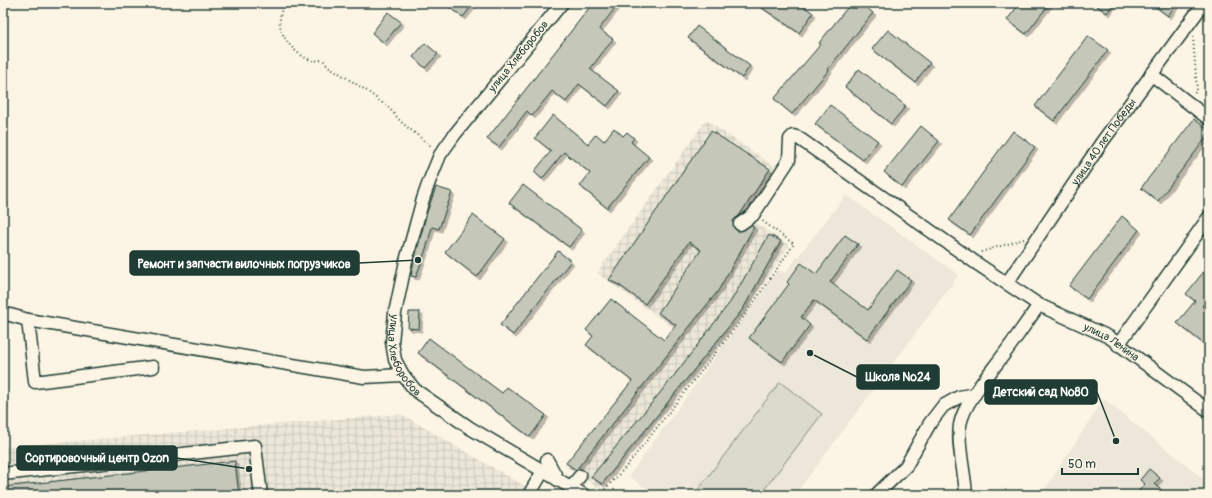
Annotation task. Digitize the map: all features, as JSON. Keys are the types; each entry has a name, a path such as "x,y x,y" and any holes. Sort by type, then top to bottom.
{"street":[{"name":"улица Хлеборобов","path":"562,3 440,154 423,199 406,262 395,313 392,342 395,360 403,375 415,390 470,428 545,465 558,480 584,495"},
{"name":"улица 40 лет Победы","path":"1007,282 1102,142 1204,3"},
{"path":"1151,74 1209,120"},
{"name":"улица Ленина","path":"753,215 789,160 788,146 790,139 793,136 797,137 1039,305 1109,337 1209,411"},
{"path":"740,224 753,215"},
{"path":"1118,345 1209,217"},
{"path":"966,495 960,447 960,424 967,407 975,394 1039,305"},
{"path":"3,313 28,320 364,377 403,375"},
{"path":"28,320 35,382 153,367"},
{"path":"876,495 906,466 930,423 943,406 959,397 975,394"},
{"path":"3,474 255,446 261,495"},
{"path":"529,495 545,465"},
{"path":"571,487 580,476"}],"path":[{"path":"283,3 280,16 281,29 286,40 294,48 308,59 313,61 323,60 328,66 367,91 389,108 401,122 440,154"},
{"path":"1187,102 1197,90 1192,19"},
{"path":"598,495 625,468 742,319 794,244 753,215"},
{"path":"968,256 1040,234"}],"shaded area":[{"path":"706,120 778,169 745,216 789,245 744,314 600,489 564,465 674,328 597,273"},
{"path":"846,195 959,275 795,495 655,495 629,476 778,270 785,273"},
{"path":"780,382 822,414 760,495 694,495"},
{"path":"1104,399 1209,483 1209,495 1041,495"},
{"path":"401,414 540,495 3,495 3,447"}],"building":[{"path":"444,3 474,3 463,17"},
{"path":"593,3 619,3 599,29 613,39 590,69 619,91 607,106 579,84 566,102 552,91 532,116 527,111 499,147 487,139"},
{"path":"755,3 799,3 813,13 799,33"},
{"path":"851,3 861,3 873,13 828,69 829,70 792,114 774,99 821,44 819,43"},
{"path":"1020,3 1050,3 1026,34 1007,20"},
{"path":"1093,3 1114,3 1107,13"},
{"path":"1151,3 1177,3 1168,16"},
{"path":"388,12 401,22 384,43 372,33"},
{"path":"697,26 750,66 742,78 688,38"},
{"path":"888,30 930,63 915,82 872,49"},
{"path":"1088,36 1108,50 1054,121 1035,106"},
{"path":"425,43 438,54 425,68 413,57"},
{"path":"859,69 906,106 891,124 845,87"},
{"path":"830,105 878,141 863,160 815,124"},
{"path":"553,115 588,144 596,134 604,141 614,128 623,136 627,132 634,138 631,142 649,157 607,208 580,186 590,173 564,152 542,179 534,172 551,151 535,138"},
{"path":"1194,119 1209,130 1209,134 1158,201 1141,188"},
{"path":"921,126 939,141 902,187 884,172"},
{"path":"711,131 770,169 739,216 733,221 734,228 737,231 744,230 751,225 754,227 718,291 576,470 566,463 632,381 586,345 593,336 586,330 611,299 664,340 676,325 658,313 701,250 689,242 645,304 619,285 609,280"},
{"path":"1013,131 1035,147 970,235 949,220"},
{"path":"523,185 582,230 569,247 509,203"},
{"path":"436,187 452,192 439,229 432,227 416,277 411,276 427,212"},
{"path":"473,215 505,239 477,277 445,252"},
{"path":"1122,216 1139,230 1087,299 1069,286"},
{"path":"769,235 781,241 743,309 602,484 591,477 673,377 731,301"},
{"path":"845,235 858,244 830,282 868,310 897,270 911,280 867,339 814,300 801,317 810,325 782,362 749,338 789,284 787,282 801,263 816,274"},
{"path":"558,251 571,261 513,335 500,325"},
{"path":"1209,265 1209,297 1202,306 1209,312 1209,316 1205,322 1209,326 1209,348 1177,323 1195,301 1186,294"},
{"path":"409,312 420,312 419,329 408,328"},
{"path":"429,338 502,393 507,387 546,415 530,437 418,353"},
{"path":"235,461 239,495 3,495 3,487"},
{"path":"1149,469 1160,478 1154,484 1168,495 1135,495 1145,484 1140,480"}],"place":[{"name":"Ремонт и запчасти вилочных погрузчиков","path":"418,260"},
{"name":"Школа №24","path":"810,353"},
{"name":"Детский сад №80","path":"1116,441"},
{"name":"Сортировочный центр Ozon","path":"249,469"}]}
